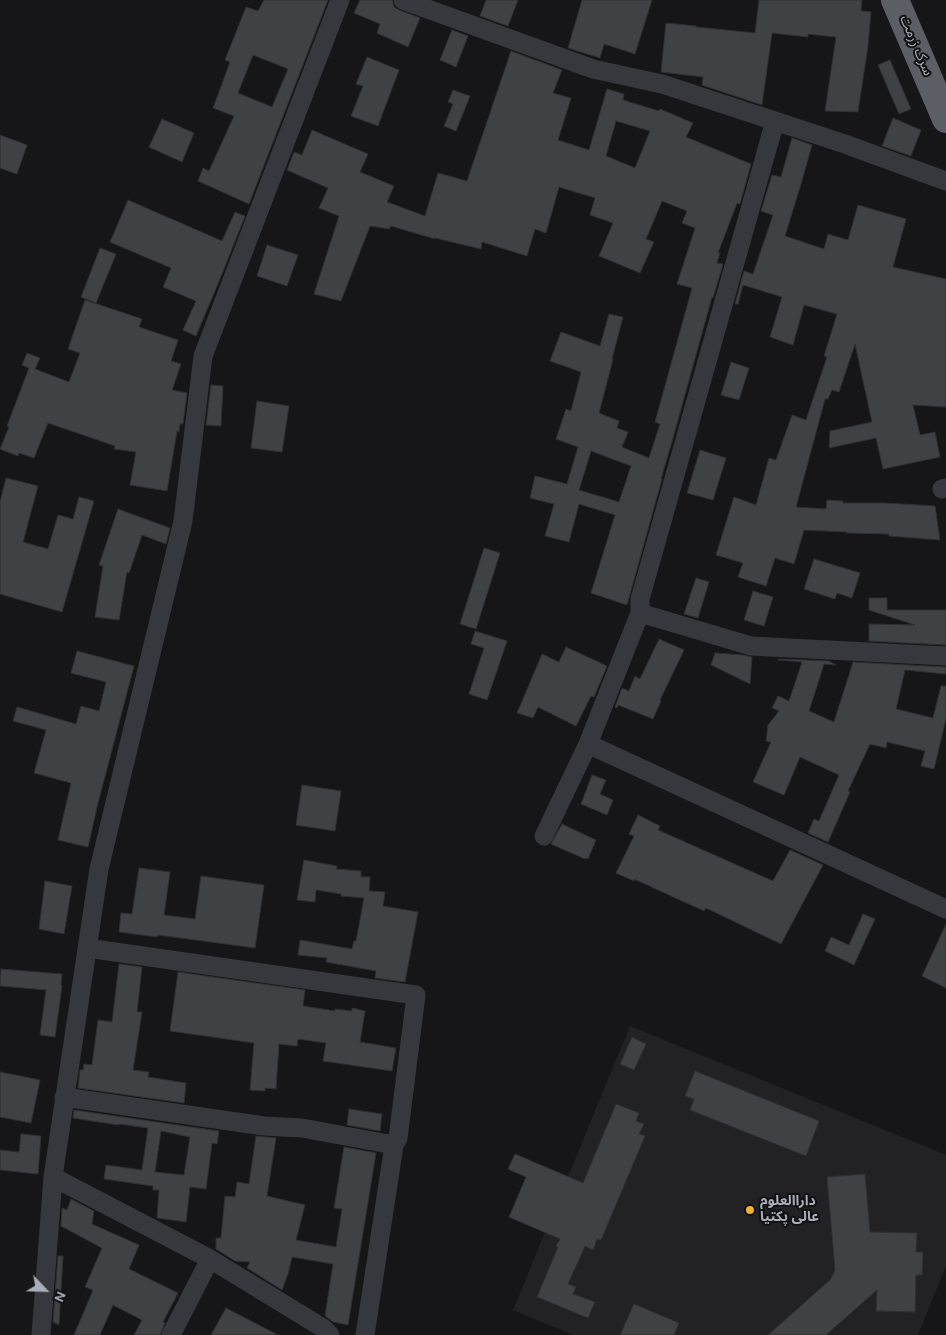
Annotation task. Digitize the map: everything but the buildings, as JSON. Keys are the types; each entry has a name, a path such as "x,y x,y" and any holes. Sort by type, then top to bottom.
{"highway":[{"name":"سرک زرمت","path":"895,0 946,119"}],"street":[{"path":"41,1335 53,1177 99,869 182,522 203,356 340,0"},
{"path":"403,0 593,69 662,84 845,144 946,181"},
{"path":"544,836 588,744 640,613 640,599 775,121"},
{"path":"640,613 751,646 946,656"},
{"path":"588,744 946,909"},
{"path":"87,948 416,995 398,1138 394,1146 365,1335"},
{"path":"64,1097 264,1126 302,1128 394,1146"},
{"path":"53,1177 210,1259 324,1333"},
{"path":"171,1335 210,1259"}],"shaded area":[{"name":"داراالعلوم عالی پکتیا","path":"630,1026 946,1155 946,1266 918,1335 573,1335 513,1310"}],"place":[{"name":"داراالعلوم عالی پکتیا","path":"750,1210"}]}
